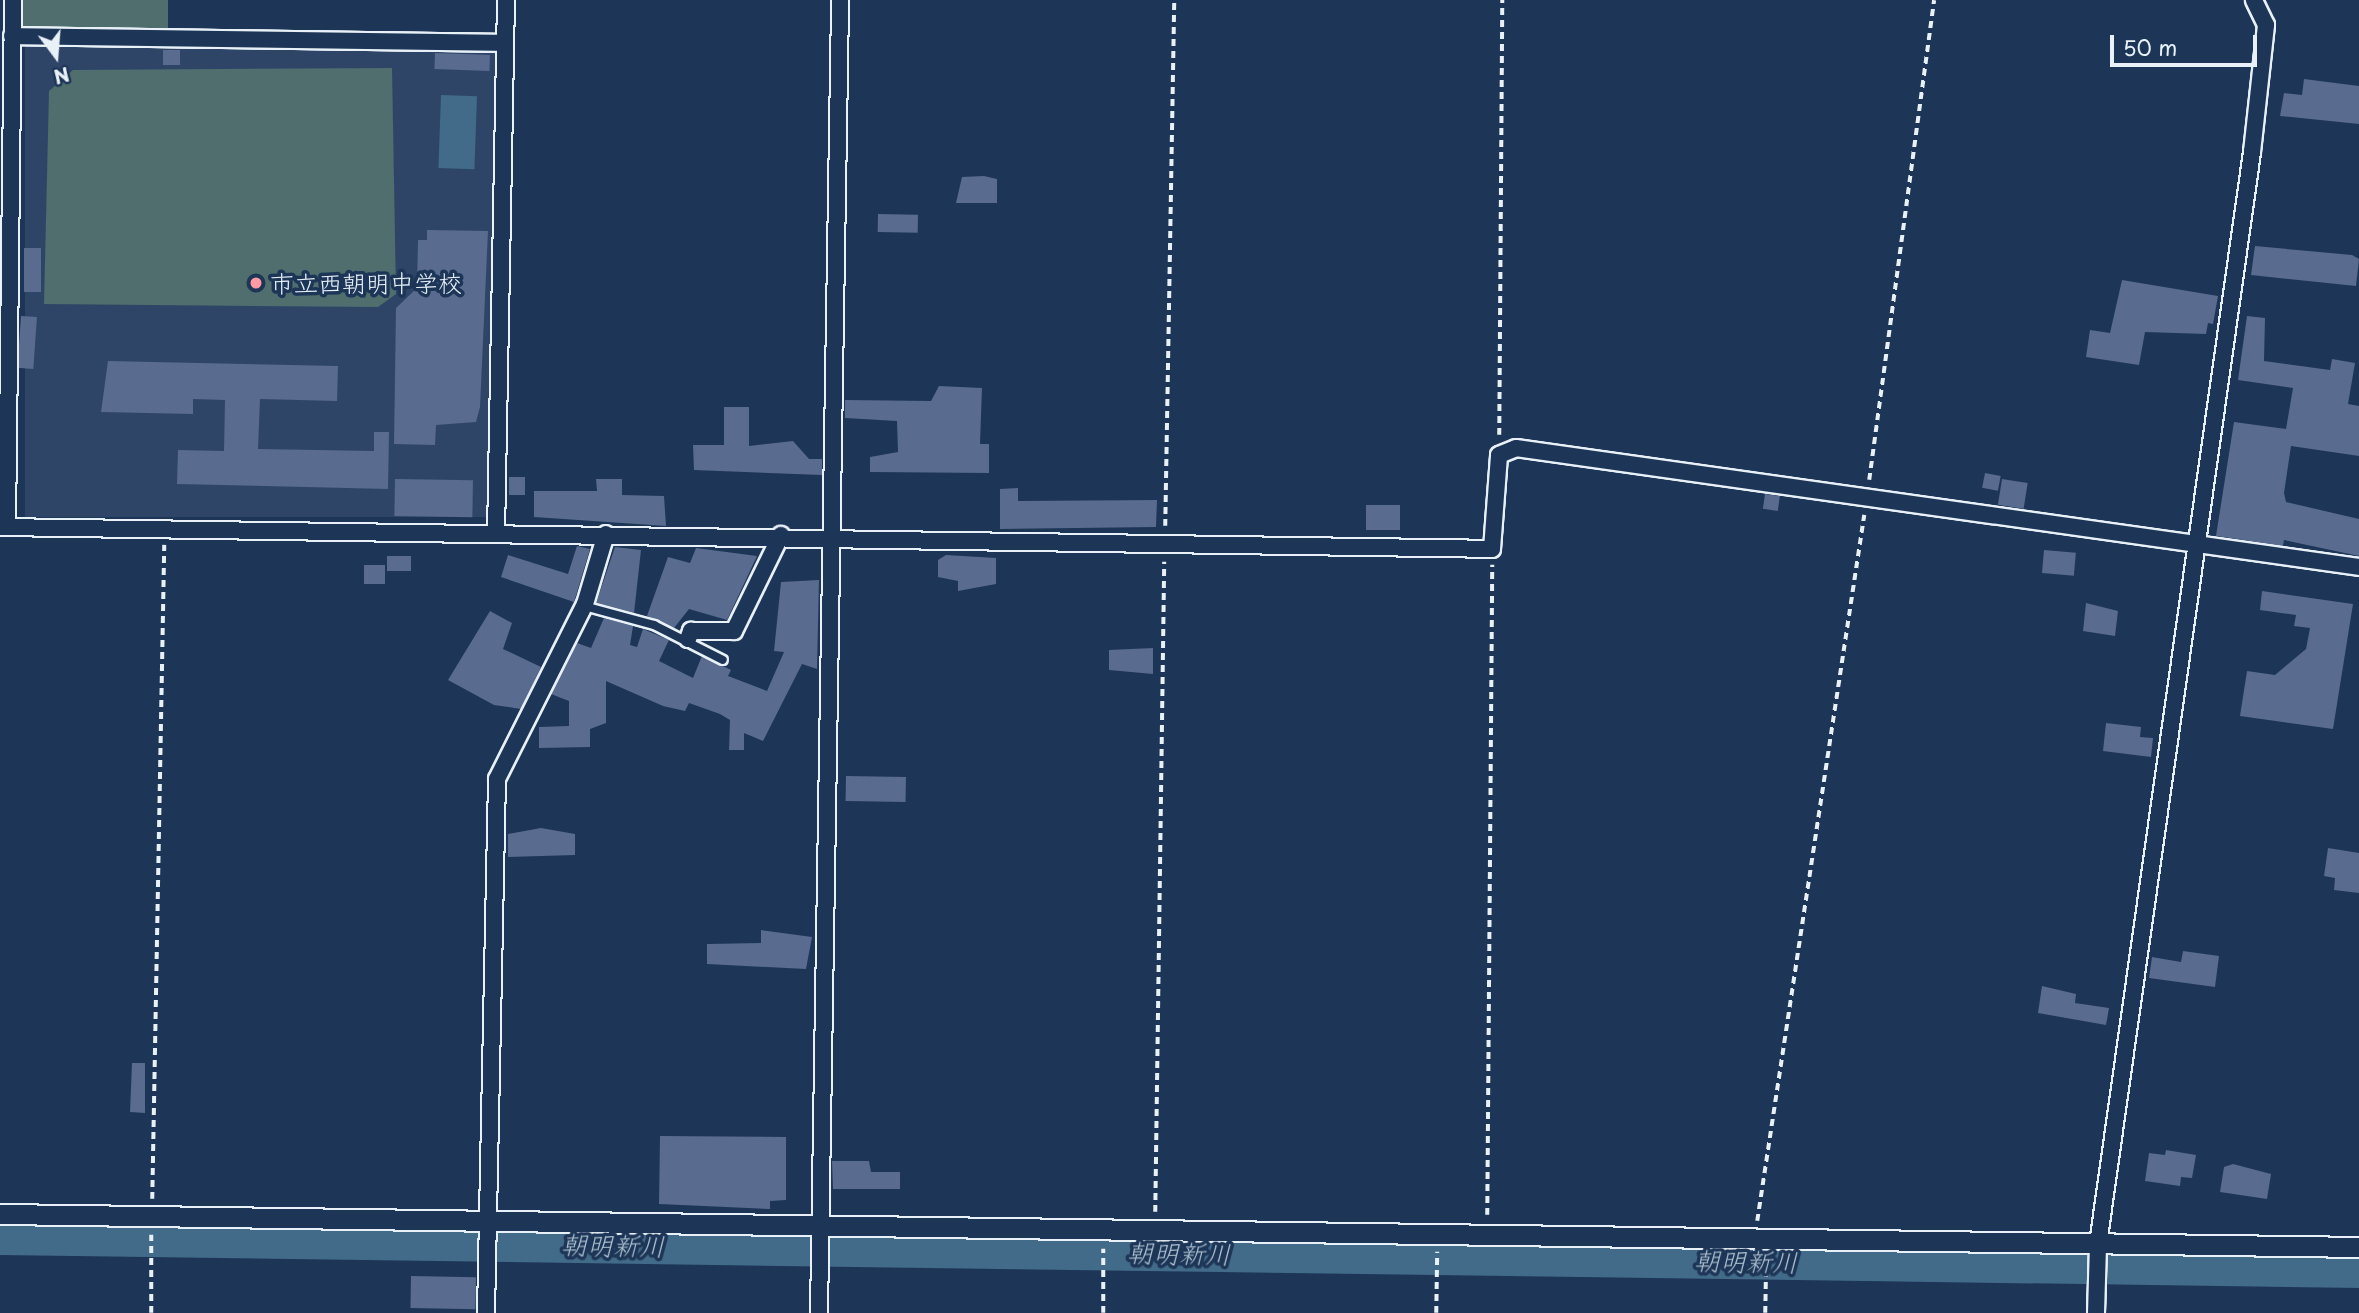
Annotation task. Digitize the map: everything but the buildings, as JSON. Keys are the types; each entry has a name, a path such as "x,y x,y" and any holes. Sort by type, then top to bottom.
{"street":[{"path":"13,0 3,527 496,534 833,535 1492,550 1499,455 1516,448 2359,567"},
{"path":"496,534 506,0"},
{"path":"819,1313 840,0"},
{"path":"2096,1313 2098,1252 2262,63 2266,25 2254,0"},
{"path":"12,36 504,43"},
{"path":"486,1313 496,779 584,606 606,534"},
{"path":"688,639 691,631 734,631 781,535"},
{"path":"0,1213 152,1224 488,1227 820,1241 1155,1228 1487,1235 1760,1247 2098,1252 2359,1247"}],"lane":[{"path":"584,606 688,639 723,660"}],"path":[{"path":"1155,1228 1174,0"},
{"path":"1499,455 1502,0"},
{"path":"1765,1313 1765,1272 1760,1247 1934,0"},
{"path":"151,1313 164,530"},
{"path":"1487,1235 1492,550"},
{"path":"1103,1245 1103,1313"},
{"path":"1436,1313 1437,1264"}],"shaded area":[{"name":"市立西朝明中学校","path":"25,46 497,46 497,517 25,517"},
{"path":"441,95 477,96 474,169 438,168"}],"green space":[{"path":"18,0 168,0 168,29 18,29"},
{"path":"392,68 396,294 378,307 44,304 49,91 73,70"}],"waterway":[{"name":"朝明新川","path":"0,1237 2359,1270"}],"place":[{"name":"市立西朝明中学校","path":"256,283"}]}
